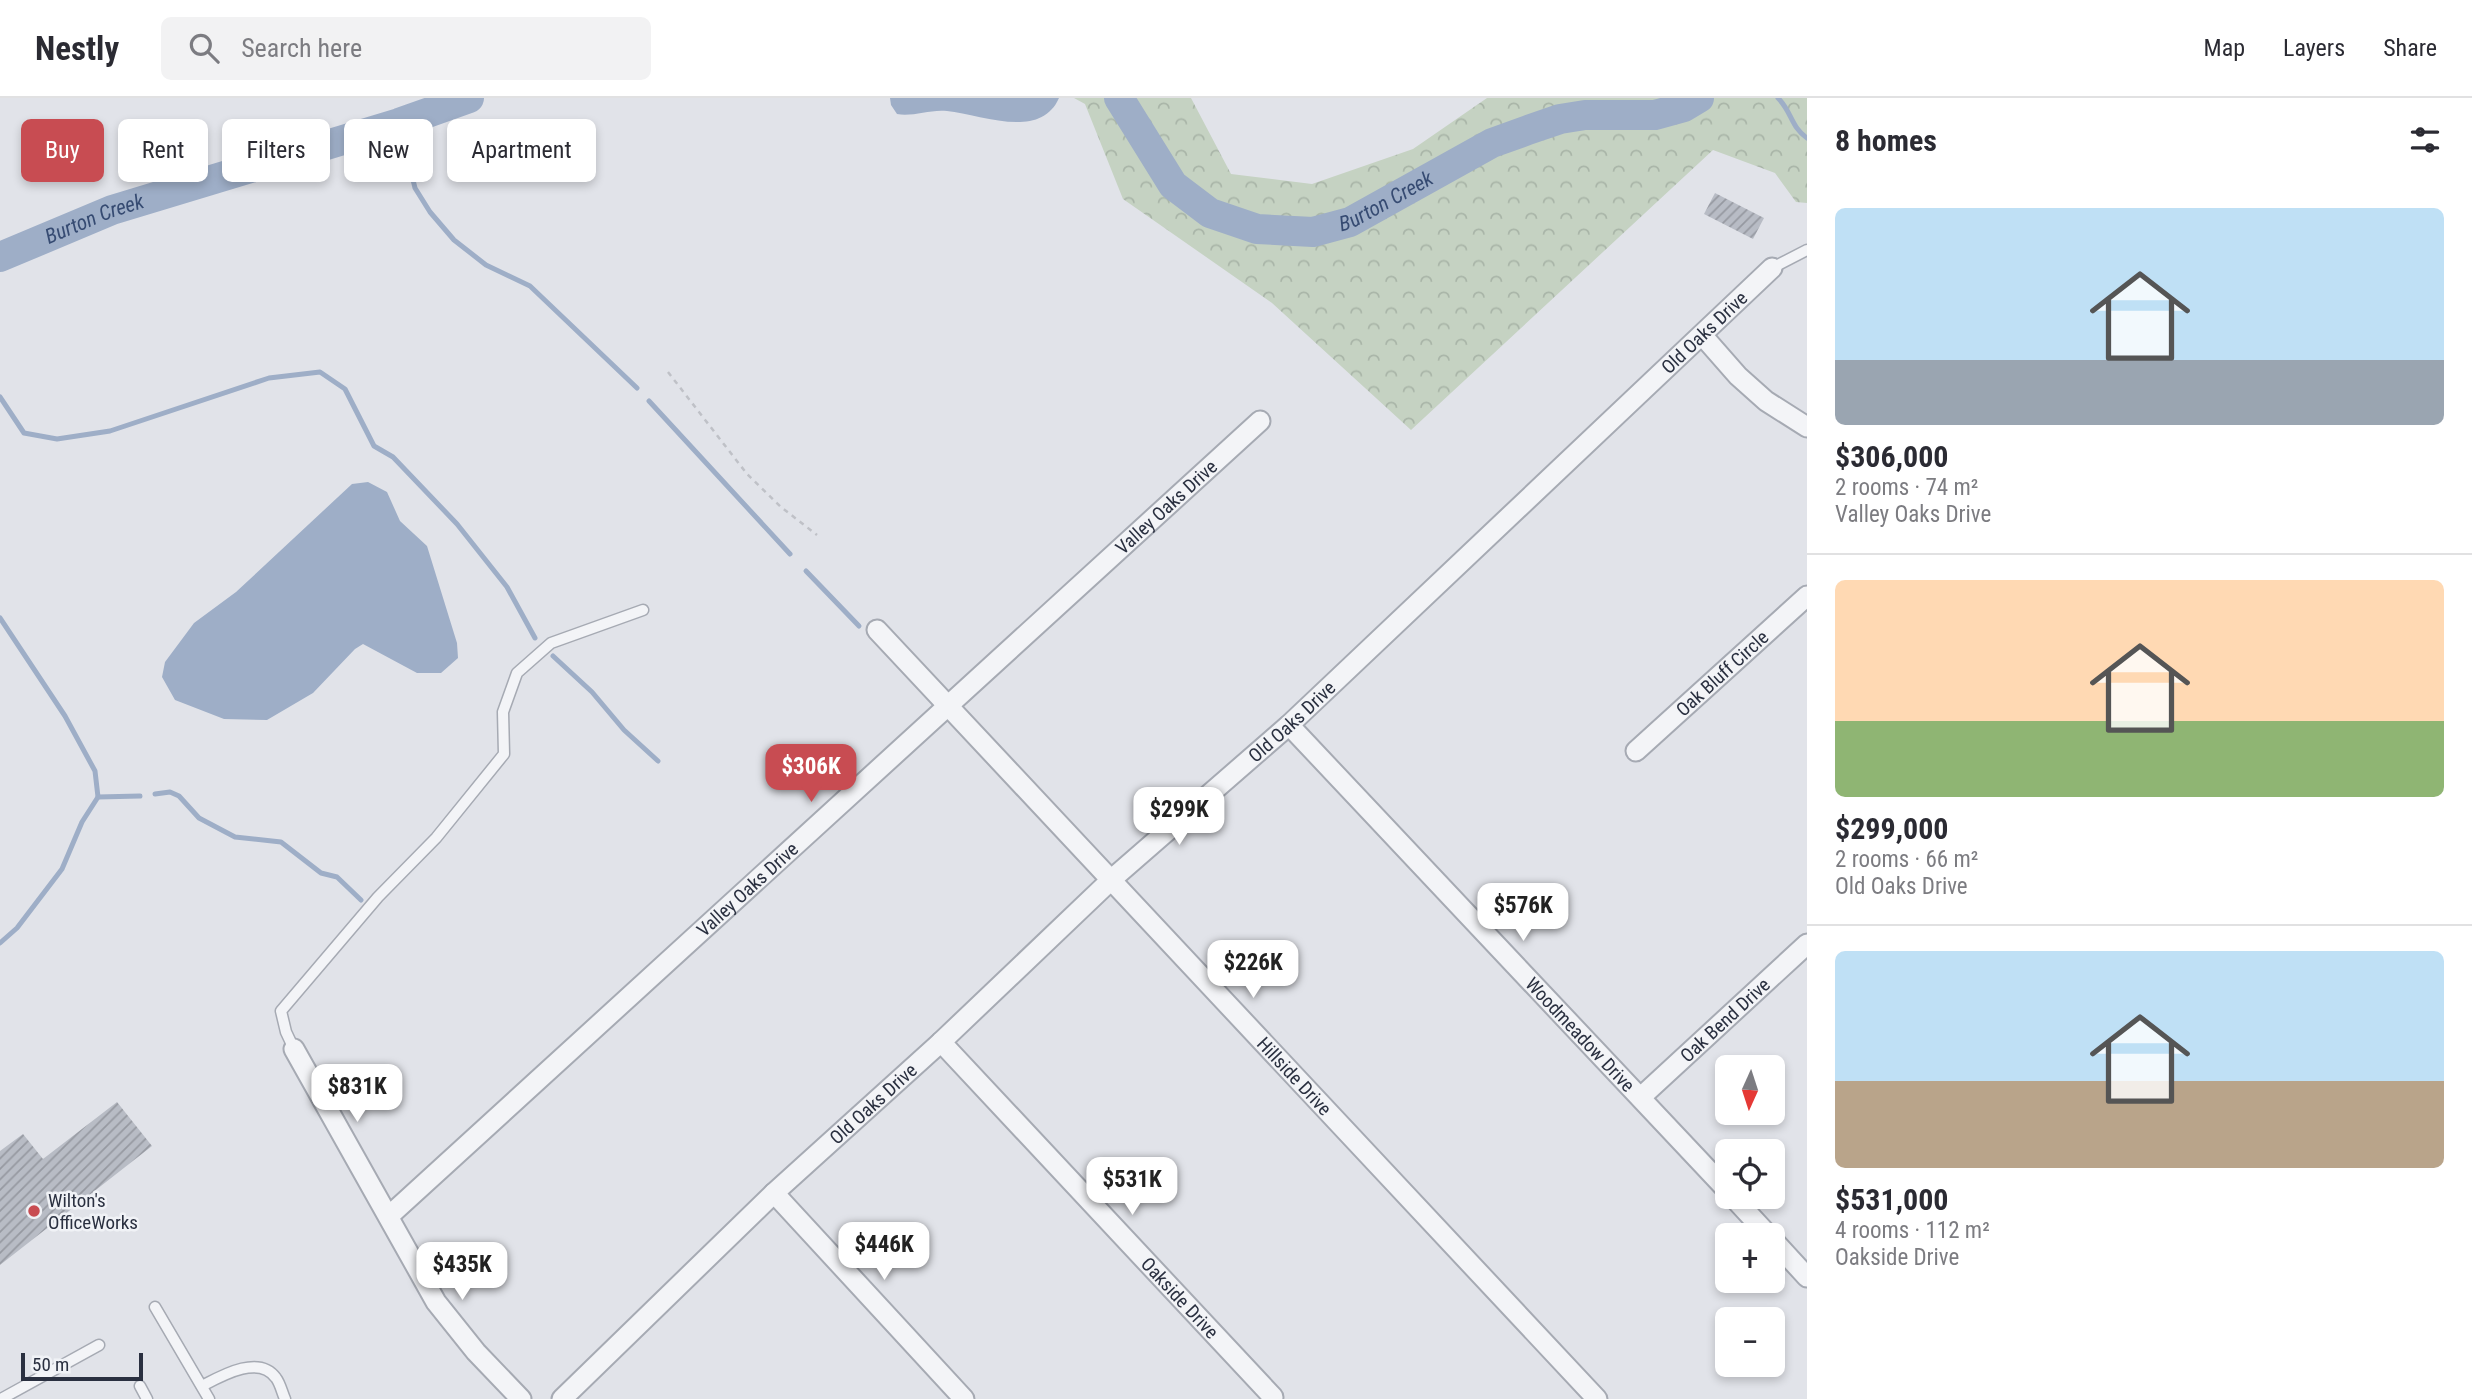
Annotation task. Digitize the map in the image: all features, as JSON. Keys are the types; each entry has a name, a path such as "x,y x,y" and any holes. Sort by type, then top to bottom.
{"street":[{"name":"Old Oaks Drive","path":"562,1399 774,1193 942,1042 1112,879 1289,725 1772,268"},
{"path":"1702,335 1738,376 1766,401 1807,428"},
{"name":"Valley Oaks Drive","path":"389,1216 1260,421"},
{"name":"Oak Bluff Circle","path":"1636,751 1807,596"},
{"name":"Hillside Drive","path":"877,630 1597,1399"},
{"name":"Woodmeadow Drive","path":"1289,725 1715,1177"},
{"name":"Oak Bend Drive","path":"1641,1097 1807,944"},
{"name":"Oakside Drive","path":"942,1042 1264,1387 1273,1397 1271,1399"},
{"path":"294,1049 436,1302 476,1352 521,1399"},
{"path":"774,1193 964,1399"},
{"path":"1745,1209 1757,1223"},
{"path":"1785,1253 1807,1277"}],"lane":[{"name":"Old Oaks Drive","path":"1772,268 1807,250"},
{"path":"294,1049 281,1011 378,897 436,838 504,754 503,712 517,673 551,643 643,610"},
{"path":"155,1307 209,1399"},
{"path":"1,1399 99,1345"},
{"path":"202,1386 246,1367 265,1368 276,1378 285,1399"},
{"path":"140,1386 148,1399"}],"path":[{"path":"668,372 747,474 781,508 817,535"}],"green space":[{"path":"1074,98 1191,98 1231,174 1312,184 1413,149 1487,98 1807,98 1807,203 1796,202 1775,173 1713,150 1411,430 1272,303 1123,199 1085,104"}],"water":[{"path":"890,98 1059,98 1050,111 1038,119 1008,122 947,111 897,114"},
{"path":"368,482 387,492 400,521 427,546 457,643 458,658 441,673 417,673 363,644 313,693 267,720 224,719 175,700 162,677 165,662 194,623 236,592 352,484"}],"building":[{"path":"1715,193 1764,218 1753,239 1704,214"},
{"name":"Wilton's OfficeWorks","path":"117,1102 152,1146 0,1265 0,1151 23,1134 43,1159"}],"waterway":[{"name":"Burton Creek","path":"0,257 112,210 399,123 469,98"},
{"name":"Burton Creek","path":"1119,98 1173,185 1210,213 1257,229 1313,232 1350,222 1492,143 1528,130 1560,119 1585,115 1655,115 1684,107 1699,98"},
{"path":"1778,98 1807,138"},
{"path":"414,182 430,212 454,240 486,265 530,286 637,388"},
{"path":"0,397 24,433 57,439 110,431 269,378 320,372 345,389 374,446 393,457 457,524 507,587 535,638"},
{"path":"649,401 790,554"},
{"path":"806,571 859,626"},
{"path":"0,618 65,716 95,771 98,797 82,822 62,869 17,928 0,943"},
{"path":"553,656 592,692 624,730 658,761"},
{"path":"155,794 170,792 179,796 199,818 235,837 281,842 321,873 337,877 361,900"},
{"path":"98,797 140,796"}],"place":[{"name":"Wilton's OfficeWorks","path":"34,1211"}]}
